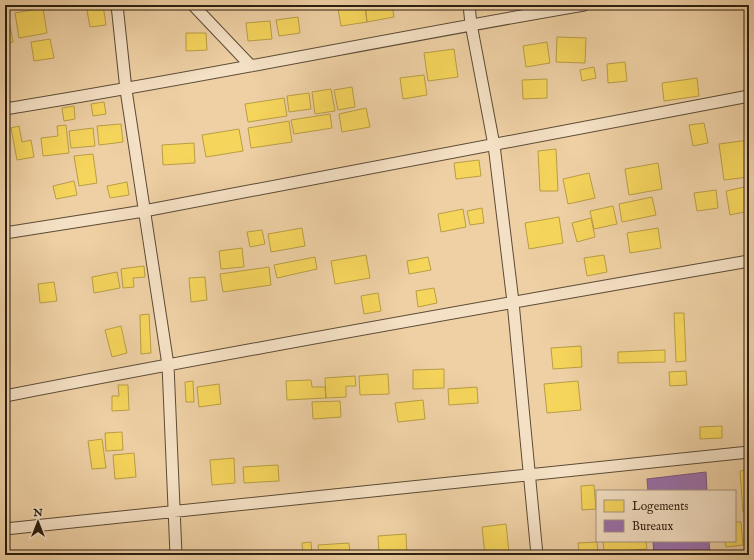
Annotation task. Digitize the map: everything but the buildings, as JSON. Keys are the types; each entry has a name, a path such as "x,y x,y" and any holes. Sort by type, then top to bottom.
{"street":[{"path":"117,5 126,90 168,365 176,555"},
{"path":"194,5 251,66"},
{"path":"469,5 471,24 494,145 513,302 537,555"},
{"path":"5,109 126,90 471,24 584,5"},
{"path":"5,233 144,211 749,96"},
{"path":"5,396 513,302 749,261"},
{"path":"5,529 174,513 530,474 749,452"}]}
